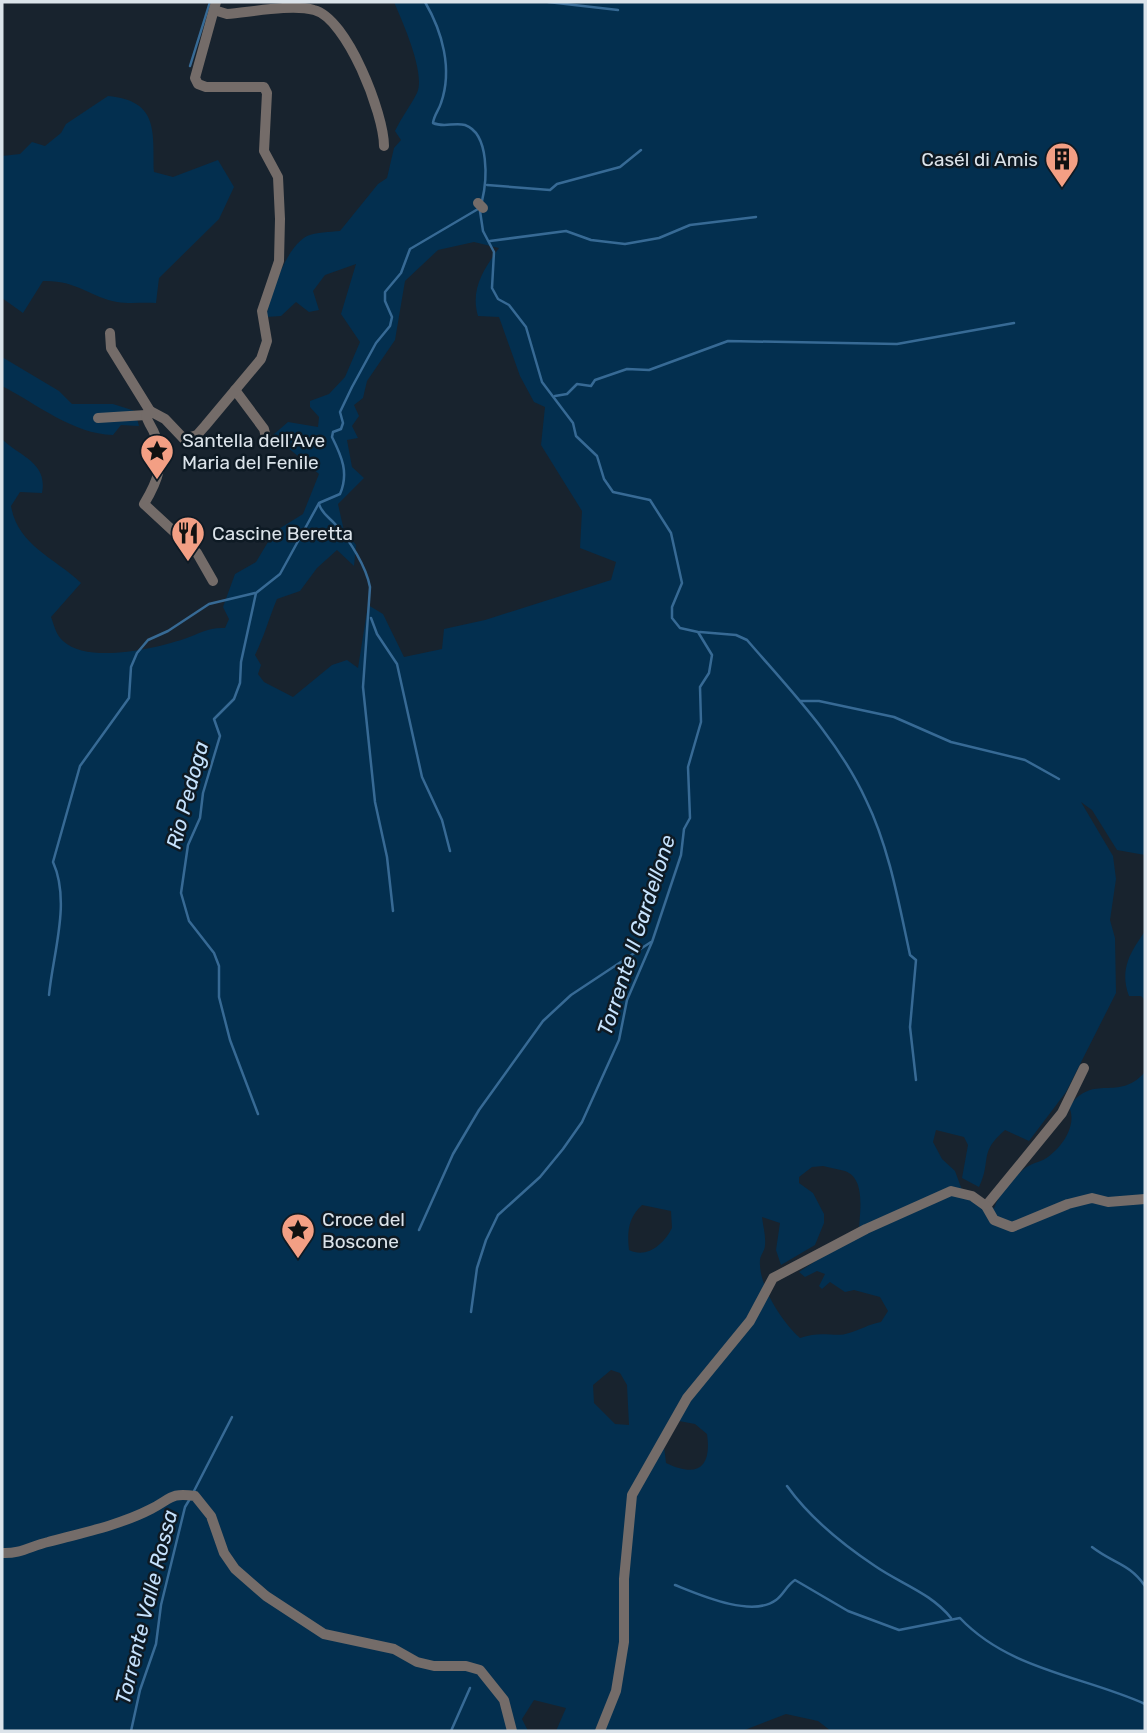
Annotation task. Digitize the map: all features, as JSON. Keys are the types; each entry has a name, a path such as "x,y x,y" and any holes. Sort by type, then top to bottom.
{"street":[{"path":"99,418 148,413 165,419 184,439 197,435 261,359 267,341 262,311 279,261 278,177 267,163 264,151 268,103 264,87 206,87 198,84 195,70 215,6 227,14 311,9 326,16 356,58 377,106 384,146"},
{"path":"110,333 111,348 148,413 148,424 154,432 160,476 144,504 197,553 213,581"},
{"path":"235,390 264,429 267,442"},
{"path":"986,1206 1062,1113 1084,1068"},
{"path":"600,1731 616,1692 624,1642 624,1579 632,1495 687,1398 750,1321 773,1278 866,1229 951,1191 972,1196 986,1206 994,1220 1012,1227 1068,1204 1092,1198 1108,1202 1145,1199"},
{"path":"2,1553 26,1551 46,1542 73,1537 152,1509 169,1497 180,1494 195,1496 211,1516 224,1553 235,1569 266,1596 324,1634 394,1649 417,1662 434,1666 466,1666 481,1670 503,1700 512,1731"}],"shaded area":[{"path":"394,2 1145,2 1145,855 1117,850 1092,810 1081,802 1113,856 1116,879 1110,920 1115,938 1116,993 1066,1092 1029,1141 1005,1130 997,1138 988,1151 979,1187 962,1178 968,1145 964,1137 936,1130 933,1142 942,1159 955,1171 965,1198 994,1208 1003,1192 1020,1173 1050,1156 1062,1144 1071,1121 1069,1107 1078,1097 1087,1091 1125,1086 1145,1072 1145,1731 831,1731 818,1721 786,1714 742,1731 556,1731 566,1708 534,1700 522,1719 528,1731 2,1731 2,439 37,467 43,483 42,493 20,492 11,506 21,531 38,550 81,583 51,617 63,641 88,652 122,652 156,647 209,630 225,628 229,619 223,607 235,574 256,562 274,532 303,514 319,474 273,435 288,422 318,427 319,417 310,407 310,401 329,394 345,377 360,342 341,314 356,264 325,275 313,291 319,310 309,312 296,302 281,316 266,317 280,272 292,250 307,236 340,231 378,184 387,178 394,148 401,140 395,131 417,93 419,84 416,60","holes":["474,242 499,248 477,288 478,316 499,317 520,376 534,402 545,407 541,445 582,511 580,548 616,562 611,580 485,620 444,629 442,649 404,657 383,614 368,605 358,668 347,660 332,665 293,697 264,682 258,674 261,665 255,655 277,599 300,591 317,568 337,550 354,566 356,545 344,531 338,504 364,478 352,467 347,440 358,438 352,426 359,416 354,405 363,398 367,381 395,340 405,281 438,250","823,1166 852,1175 859,1189 859,1232 799,1272 805,1277 817,1271 825,1274 819,1286 822,1289 830,1282 845,1292 854,1290 880,1297 888,1311 881,1322 849,1333 800,1338 779,1313 763,1280 760,1270 765,1242 762,1217 780,1223 776,1250 781,1265 815,1245 824,1223 824,1214 813,1193 799,1183 799,1177 812,1167","642,1205 671,1211 672,1228 654,1248 642,1253 629,1250 629,1226","611,1370 620,1373 627,1385 629,1425 615,1424 594,1403 593,1385","679,1421 695,1424 707,1434 707,1455 700,1467 686,1470 666,1463 664,1446"]},
{"path":"108,96 125,99 145,111 150,120 154,144 154,172 173,177 218,160 234,187 219,219 159,278 156,303 117,302 65,283 43,281 23,313 2,298 2,156 20,154 32,142 45,146 61,133 66,124"},
{"path":"2,357 59,391 72,404 113,404 135,411 139,426 121,425 113,435 84,429 56,417 2,386"},
{"path":"1145,931 1145,1000 1141,996 1129,996 1125,977 1131,953"}],"waterway":[{"path":"190,66 210,2"},
{"name":"Torrente Il Gardellone","path":"425,2 441,38 446,64 444,90 433,123 465,125 479,138 485,159 482,201"},
{"path":"548,2 618,10"},
{"path":"487,185 550,190 557,184 620,167 641,150"},
{"name":"Rio Pedoga","path":"258,1114 230,1040 219,997 219,966 214,953 189,921 181,893 188,845 200,818 203,793 220,736 214,719 234,699 240,683 241,662 256,593 280,574 319,503 340,494 344,472 332,437 333,432 341,429 343,423 340,412 376,343 390,326 392,317 385,301 385,292 401,273 410,249 478,209"},
{"name":"Torrente Il Gardellone","path":"471,1312 477,1268 498,1215 540,1177 582,1122 619,1040 627,1000 652,942 681,855 684,829 690,818 688,767 701,722 700,687 709,673 712,655 698,632 680,628 672,618 672,607 682,583 671,533 650,500 613,492 604,479 597,456 576,436 573,423 542,382 526,327 509,305 498,299 492,288 494,252 483,231 480,211"},
{"path":"490,241 566,231 591,240 625,244 659,238 690,225 756,217"},
{"path":"555,396 567,394 577,384 591,386 595,380 627,369 649,370 728,341 897,344 1014,323"},
{"path":"319,504 352,546 370,587 363,687 375,802 387,857 393,911"},
{"path":"49,995 61,911 61,894 53,862 80,766 129,698 131,667 137,653 148,640 168,631 209,604 255,593"},
{"path":"371,618 377,634 397,664 422,777 442,820 450,851"},
{"path":"700,632 736,635 747,640 842,756 866,800 887,856 910,955 916,960 910,1027 916,1080"},
{"path":"800,701 819,701 894,717 951,742 1025,760 1059,779"},
{"path":"419,1230 453,1154 479,1110 543,1021 571,995 651,942"},
{"name":"Torrente Valle Rossa","path":"194,1491 232,1417"},
{"path":"787,1486 816,1520 839,1539 875,1566 925,1595 951,1618"},
{"name":"Torrente Valle Rossa","path":"131,1731 140,1690 156,1644 161,1605 185,1507 191,1497"},
{"path":"1092,1547 1127,1568 1145,1586"},
{"path":"675,1585 726,1603 754,1607 776,1600 795,1580 848,1611 899,1630 960,1618 979,1635 1024,1661 1145,1704"},
{"path":"451,1731 470,1688"}],"place":[{"name":"Casél di Amis","path":"1062,189"},
{"name":"Santella dell'Ave Maria del Fenile","path":"157,481"},
{"name":"Cascine Beretta","path":"188,563"},
{"name":"Croce del Boscone","path":"298,1260"}]}
